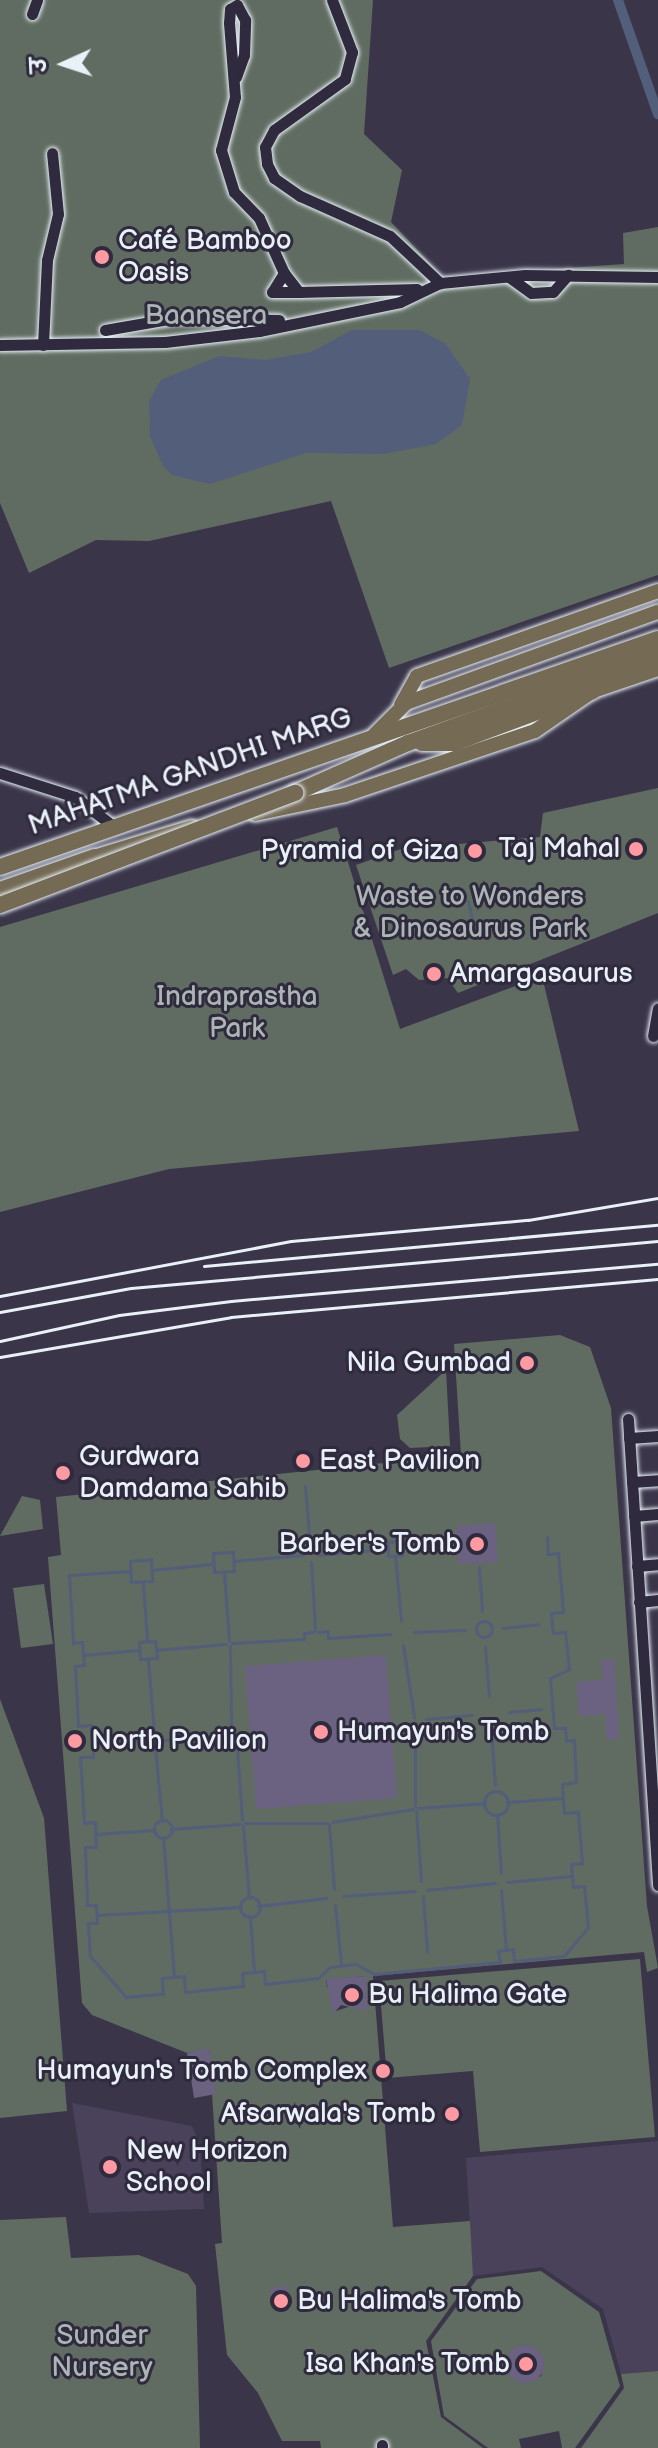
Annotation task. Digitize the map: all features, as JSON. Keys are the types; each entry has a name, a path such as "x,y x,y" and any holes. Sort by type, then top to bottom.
{"highway":[{"path":"0,905 295,793 504,699 658,639"},
{"path":"374,735 658,654"},
{"path":"408,743 454,743 593,691"},
{"name":"MAHATMA GANDHI MARG","path":"0,867 374,735"},
{"name":"MAHATMA GANDHI MARG","path":"0,890 94,857"}],"main road":[{"path":"401,705 417,676 658,591"},
{"name":"MAHATMA GANDHI MARG","path":"374,735 401,705 658,612"},
{"name":"MAHATMA GANDHI MARG","path":"94,857 166,832 374,785 535,731 593,691 658,669"}],"street":[{"path":"32,14 37,0"},
{"path":"332,0 352,52 345,79 278,126 265,147 267,164 274,178 310,201 390,236 440,283"},
{"path":"236,77 229,23 230,9 237,5 245,20 244,55 236,77 221,150 234,192 259,218 284,273 299,292"},
{"path":"43,345 47,260 58,214 52,153"},
{"path":"284,273 272,292 418,289 440,283 509,277 658,277"},
{"path":"509,277 531,293 553,292 568,275"},
{"path":"0,345 165,342 259,331 292,320 400,302 418,289"},
{"path":"105,330 174,318 292,320"},
{"path":"0,773 75,797 113,826"},
{"path":"653,1036 658,1008"},
{"path":"628,1419 644,1682 654,1771 658,1885"},
{"path":"629,1438 658,1436"},
{"path":"632,1482 658,1480"},
{"path":"634,1516 658,1514"},
{"path":"637,1566 658,1564"},
{"path":"639,1602 658,1600"},
{"path":"644,1682 658,1691"},
{"path":"647,1717 658,1708"}],"shaded area":[{"path":"72,2103 192,2126 200,2145 204,2209 89,2213"},
{"path":"658,2141 658,2371 621,2374 603,2309 542,2267 473,2276 466,2158"}],"green space":[{"name":"Baansera","path":"0,0 373,0 364,134 402,170 391,222 443,277 624,264 623,233 658,227 658,575 389,668 331,501 149,541 96,540 29,573 0,503"},
{"name":"Waste to Wonders & Dinosaurus Park","path":"658,788 658,913 458,993 447,978 419,980 406,969 393,975 356,865 401,849 540,837 543,813"},
{"name":"Indraprastha Park","path":"337,827 400,1029 542,976 579,1131 169,1169 0,1212 0,927"},
{"path":"560,1335 590,1347 611,1408 647,1906 658,1968 647,1972 644,1952 373,1976 393,2227 470,2221 473,2276 426,2341 441,2417 483,2448 321,2448 320,2441 282,2441 258,2393 227,2355 215,2244 222,2243 209,2049 187,2053 92,2015 82,2003 48,1557 61,1555 56,1497 461,1455 454,1344","holes":["366,1976 366,1984 356,1985 357,2004 333,2012 338,1987 327,1987 326,1980"]},
{"path":"446,1370 450,1446 410,1448 400,1439 397,1415"},
{"path":"22,1496 40,1500 43,1529 0,1536"},
{"path":"44,1584 53,1644 21,1648 13,1588"},
{"path":"0,1699 44,1818 67,2111 0,2118"},
{"path":"640,1959 655,2137 480,2152 473,2071 387,2078 379,1981"},
{"name":"Sunder Nursery","path":"66,2217 71,2258 139,2255 188,2274 196,2286 200,2448 0,2448 0,2220"},
{"path":"541,2271 599,2312 620,2386 575,2448 562,2448 559,2431 519,2439 521,2448 488,2448 444,2416 431,2341 477,2279","holes":["528,2345 544,2363 541,2376 524,2383 509,2374 506,2363 515,2348"]},
{"path":"658,2371 658,2448 581,2448 624,2388 621,2374"}],"water":[{"path":"352,330 419,330 445,343 470,379 462,425 436,444 384,454 306,453 210,484 172,475 163,466 150,436 149,401 161,380 219,356 266,360 311,352"}],"building":[{"name":"Barber's Tomb","path":"495,1523 498,1562 459,1564 456,1526"},
{"name":"Humayun's Tomb","path":"386,1655 397,1798 256,1809 245,1666"},
{"path":"614,1659 619,1739 607,1740 605,1714 579,1716 576,1682 603,1680 601,1660"},
{"name":"Bu Halima Gate","path":"366,1976 367,2011 341,2005 333,2014 326,1979"},
{"path":"209,2048 216,2094 194,2098 187,2053"},
{"name":"Afsarwala's Tomb","path":"452,2103 460,2106 463,2114 460,2122 452,2125 444,2122 441,2114 444,2106"},
{"name":"Bu Halima's Tomb","path":"288,2286 290,2306 273,2308 270,2288"},
{"name":"Isa Khan's Tomb","path":"525,2345 538,2351 544,2364 538,2377 525,2383 512,2377 506,2364 512,2351"}],"waterway":[{"path":"618,0 658,114"},
{"path":"468,901 475,934"},
{"path":"305,1486 310,1547"},
{"path":"130,1571 69,1575 73,1643 82,1642 84,1665 75,1666 78,1726 91,1725 93,1745 93,1757 80,1757 84,1823 95,1822 96,1847 85,1847 87,1905 96,1905 97,1923 88,1923 90,1956 126,1997 163,1994 162,1978 184,1976 185,1992 243,1986 242,1973 264,1971 265,1984 318,1978 330,1967 356,1964 374,1974 500,1962 498,1951 513,1949 514,1961 564,1956 588,1927 584,1886 573,1887 571,1864 582,1863 578,1812 564,1813 562,1784 576,1782 574,1740 566,1741 565,1728 554,1728 550,1678 569,1669 565,1632 553,1633 551,1613 563,1612 558,1553 548,1554 547,1537"},
{"path":"401,1541 402,1555 388,1556 388,1542 401,1541"},
{"path":"403,1548 447,1546"},
{"path":"318,1555 387,1549"},
{"path":"233,1552 234,1571 214,1572 213,1553 233,1552"},
{"path":"234,1561 303,1555"},
{"path":"395,1556 401,1621"},
{"path":"151,1559 152,1581 131,1582 130,1561 151,1559"},
{"path":"311,1562 315,1630"},
{"path":"152,1570 212,1564"},
{"path":"479,1567 482,1611"},
{"path":"224,1573 229,1641"},
{"path":"143,1583 147,1640"},
{"path":"484,1621 492,1629 484,1637 476,1629 484,1621"},
{"path":"502,1628 539,1624"},
{"path":"414,1632 465,1630"},
{"path":"318,1632 328,1631 328,1638 390,1634"},
{"path":"232,1643 304,1639 304,1633 313,1632"},
{"path":"155,1641 157,1658 140,1659 139,1642 155,1641"},
{"path":"156,1650 226,1644"},
{"path":"403,1645 414,1717"},
{"path":"230,1646 231,1733"},
{"path":"485,1647 489,1696"},
{"path":"83,1655 139,1650"},
{"path":"148,1660 154,1731"},
{"path":"509,1712 541,1709"},
{"path":"426,1719 472,1715"},
{"path":"415,1722 415,1806"},
{"path":"491,1730 495,1785"},
{"path":"163,1740 229,1735"},
{"path":"231,1737 232,1747 237,1747 242,1820"},
{"path":"95,1743 146,1740"},
{"path":"155,1748 162,1821"},
{"path":"496,1791 505,1794 508,1803 505,1812 496,1815 487,1812 484,1803 487,1794 496,1791"},
{"path":"507,1802 563,1798"},
{"path":"418,1808 485,1803"},
{"path":"332,1822 413,1809"},
{"path":"416,1811 421,1881"},
{"path":"497,1814 501,1873"},
{"path":"159,1820 167,1820 172,1829 170,1836 159,1838 154,1833 154,1825 159,1820"},
{"path":"245,1823 327,1823"},
{"path":"171,1829 240,1824"},
{"path":"329,1825 334,1889"},
{"path":"243,1826 249,1898"},
{"path":"96,1834 154,1830"},
{"path":"163,1837 174,1977"},
{"path":"507,1882 571,1876"},
{"path":"427,1890 495,1883"},
{"path":"501,1890 506,1950"},
{"path":"343,1896 415,1891"},
{"path":"423,1896 427,1952"},
{"path":"250,1897 257,1900 260,1907 257,1914 250,1917 243,1914 240,1907 243,1900 250,1897"},
{"path":"258,1906 327,1898"},
{"path":"335,1905 341,1964"},
{"path":"97,1915 241,1907"},
{"path":"250,1916 254,1972"}],"railway":[{"path":"0,1296 291,1241 528,1220 658,1198"},
{"path":"204,1266 658,1225"},
{"path":"0,1312 131,1288 658,1241"},
{"path":"0,1341 119,1315 231,1301 658,1264"},
{"path":"0,1357 231,1317 658,1279"}],"place":[{"name":"Café Bamboo Oasis","path":"102,257"},
{"name":"Taj Mahal","path":"636,849"},
{"name":"Pyramid of Giza","path":"475,851"},
{"name":"Amargasaurus","path":"434,974"},
{"name":"Nila Gumbad","path":"527,1363"},
{"name":"East Pavilion","path":"303,1461"},
{"name":"Gurdwara Damdama Sahib","path":"63,1473"},
{"name":"Barber's Tomb","path":"477,1544"},
{"name":"Humayun's Tomb","path":"321,1732"},
{"name":"North Pavilion","path":"75,1741"},
{"name":"Bu Halima Gate","path":"352,1995"},
{"name":"Humayun's Tomb Complex","path":"383,2071"},
{"name":"Afsarwala's Tomb","path":"452,2114"},
{"name":"New Horizon School","path":"110,2167"},
{"name":"Bu Halima's Tomb","path":"281,2301"},
{"name":"Isa Khan's Tomb","path":"526,2364"}]}
